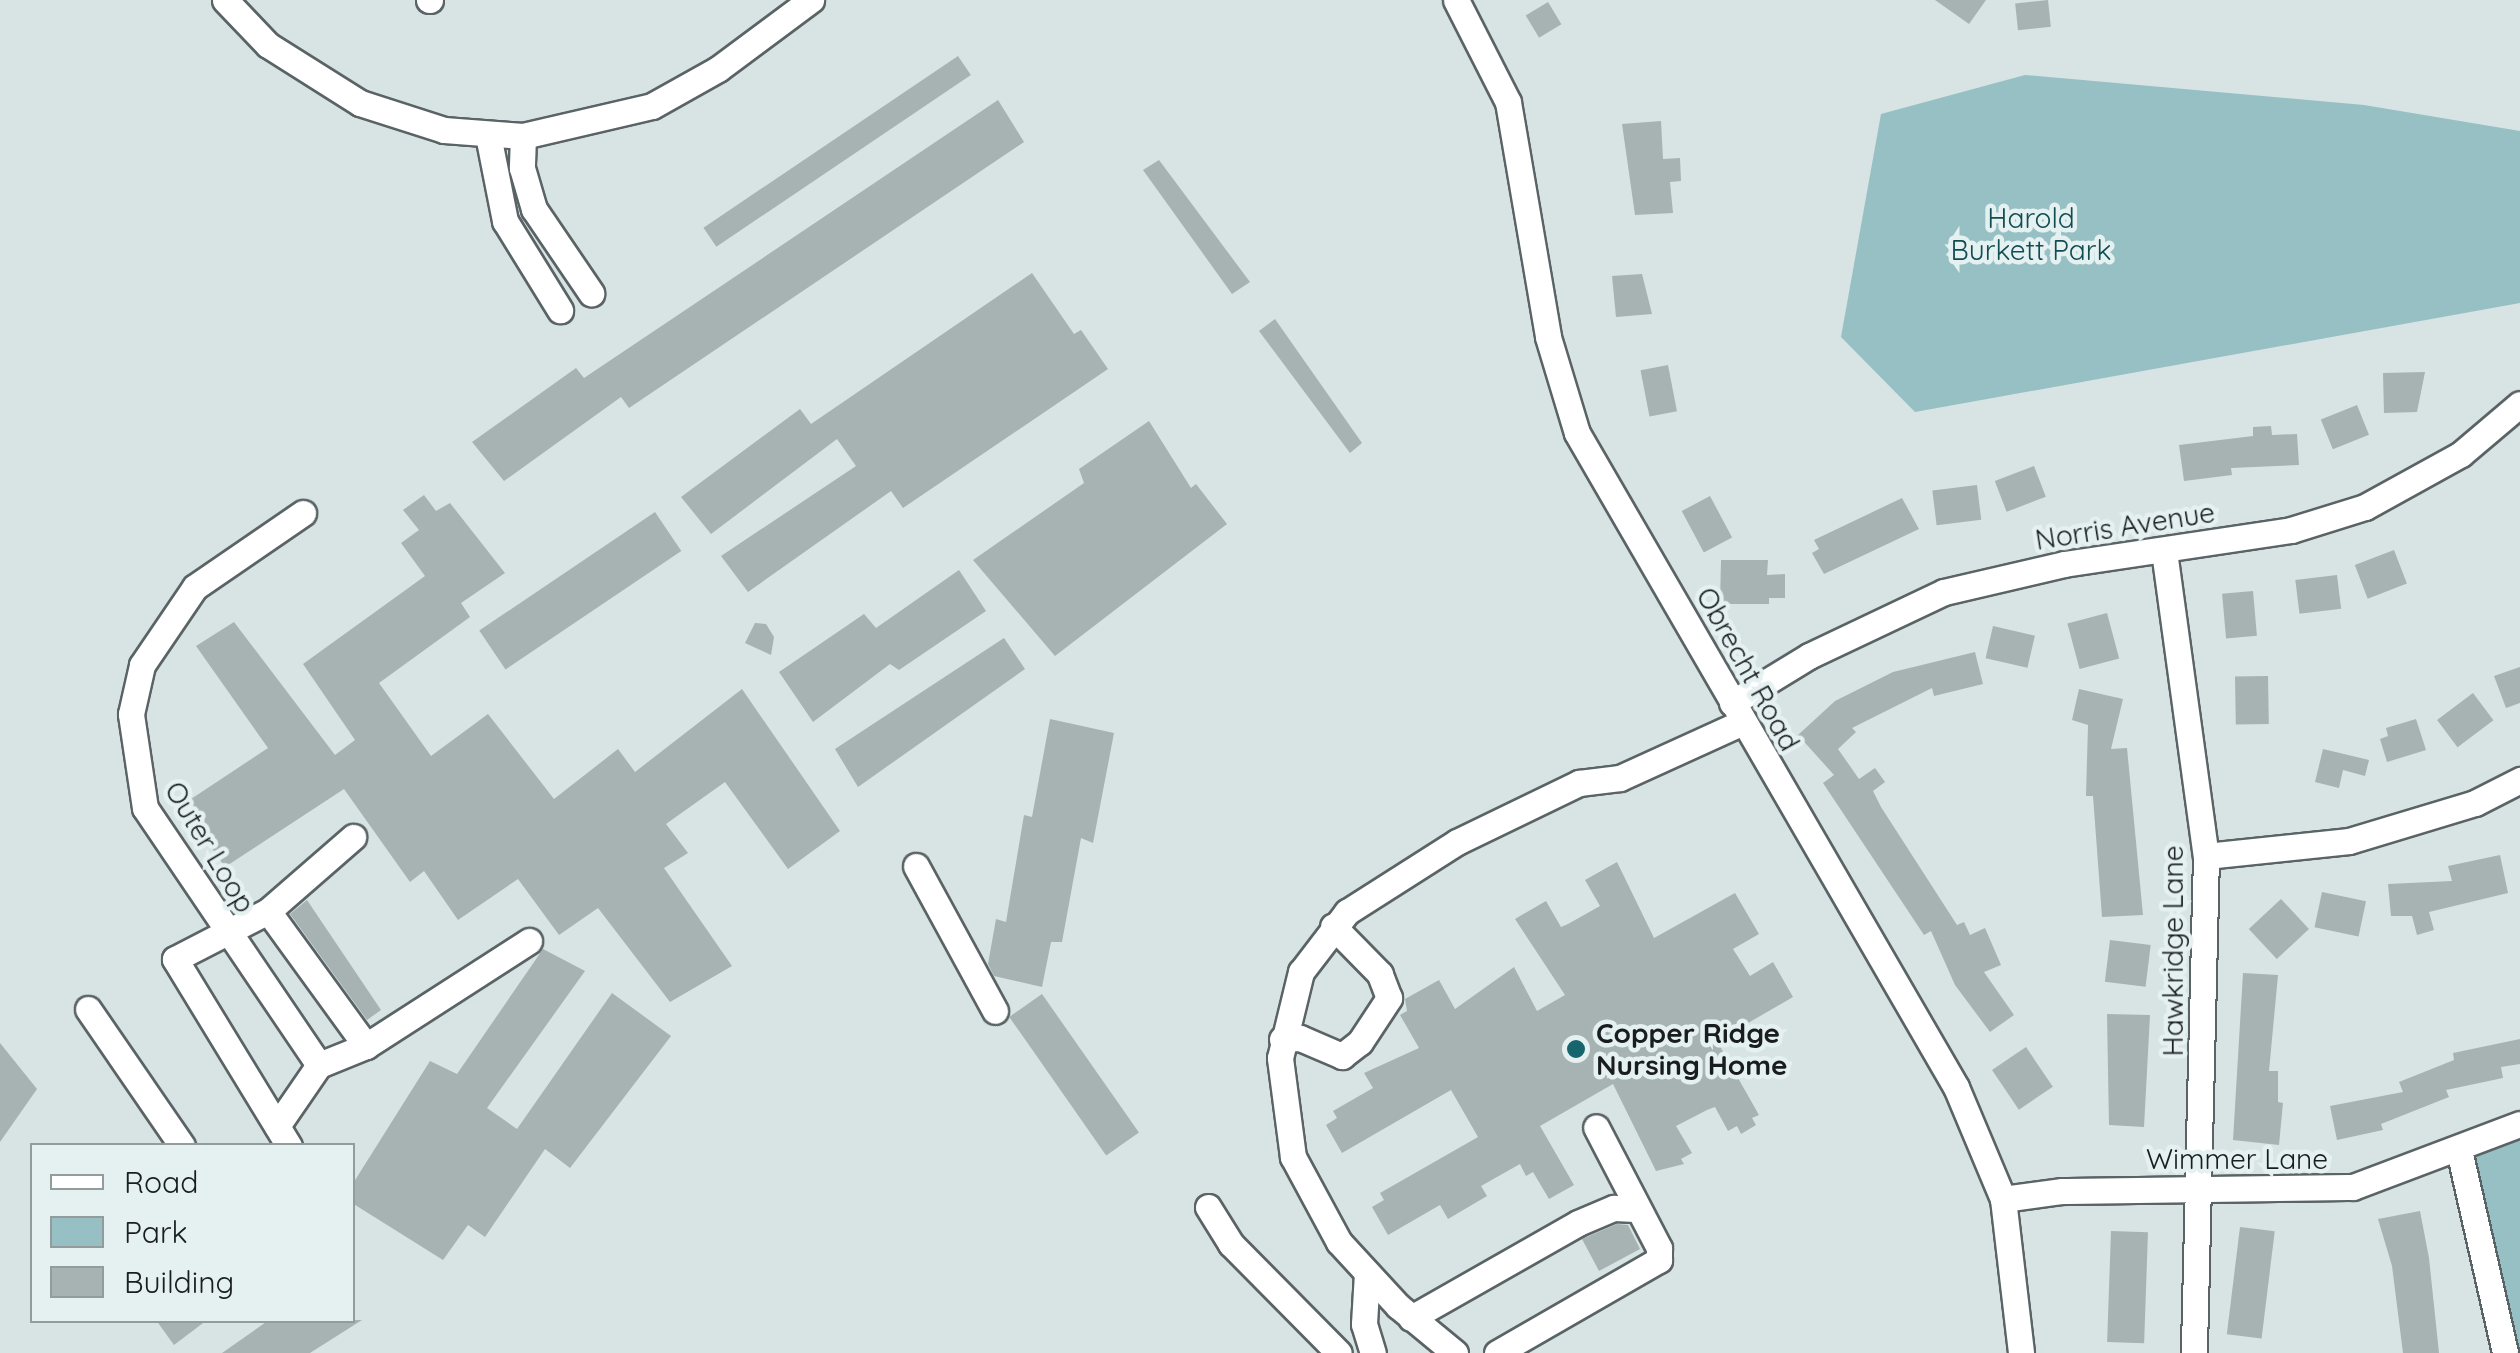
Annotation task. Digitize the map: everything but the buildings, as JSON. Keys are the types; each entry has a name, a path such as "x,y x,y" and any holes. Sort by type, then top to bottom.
{"street":[{"path":"226,0 268,46 360,102 444,130 522,136 652,106 718,69 811,0"},
{"name":"Obrecht Road","path":"1456,0 1508,102 1548,337 1577,432 1956,1086 2003,1198 2021,1353"},
{"path":"488,135 505,221 560,310"},
{"path":"522,136 522,168 534,210 591,293"},
{"name":"Norris Avenue","path":"1455,1353 1411,1318 1367,1274 1312,1201 1294,1157 1284,1111 1282,1039 1301,972 1332,926 1391,880 1579,783 1620,778 1737,713 1809,656 1944,592 2064,564 2291,530 2365,507 2461,454 2520,404"},
{"name":"Outer Loop","path":"303,513 194,587 142,665 131,714 144,808 319,1065"},
{"name":"Hawkridge Lane","path":"2164,551 2206,856 2194,1353"},
{"path":"2206,856 2350,841 2475,804 2520,780"},
{"path":"283,1136 176,959 268,911 353,837"},
{"path":"916,866 995,1012"},
{"path":"268,911 366,1046"},
{"path":"1282,1039 1300,1038 1342,1056 1360,1042 1389,998 1380,974 1332,926"},
{"path":"283,1136 319,1065 366,1046 529,942"},
{"path":"88,1009 180,1143"},
{"name":"Wimmer Lane","path":"2003,1198 2062,1191 2352,1187 2520,1124"},
{"path":"1497,1353 1654,1269 1659,1248 1635,1209 1596,1127"},
{"path":"2459,1150 2505,1353"},
{"path":"1208,1207 1231,1244 1339,1353"},
{"path":"1411,1318 1578,1223 1614,1208 1635,1209"},
{"path":"1367,1274 1364,1324 1373,1353"}],"green space":[{"name":"Harold Burkett Park","path":"2025,75 2364,105 2520,131 2520,303 1915,412 1841,337 1881,114"},
{"path":"2520,1130 2520,1353 2505,1353 2459,1150"}],"place":[{"name":"Copper Ridge Nursing Home","path":"1576,1049"}]}
